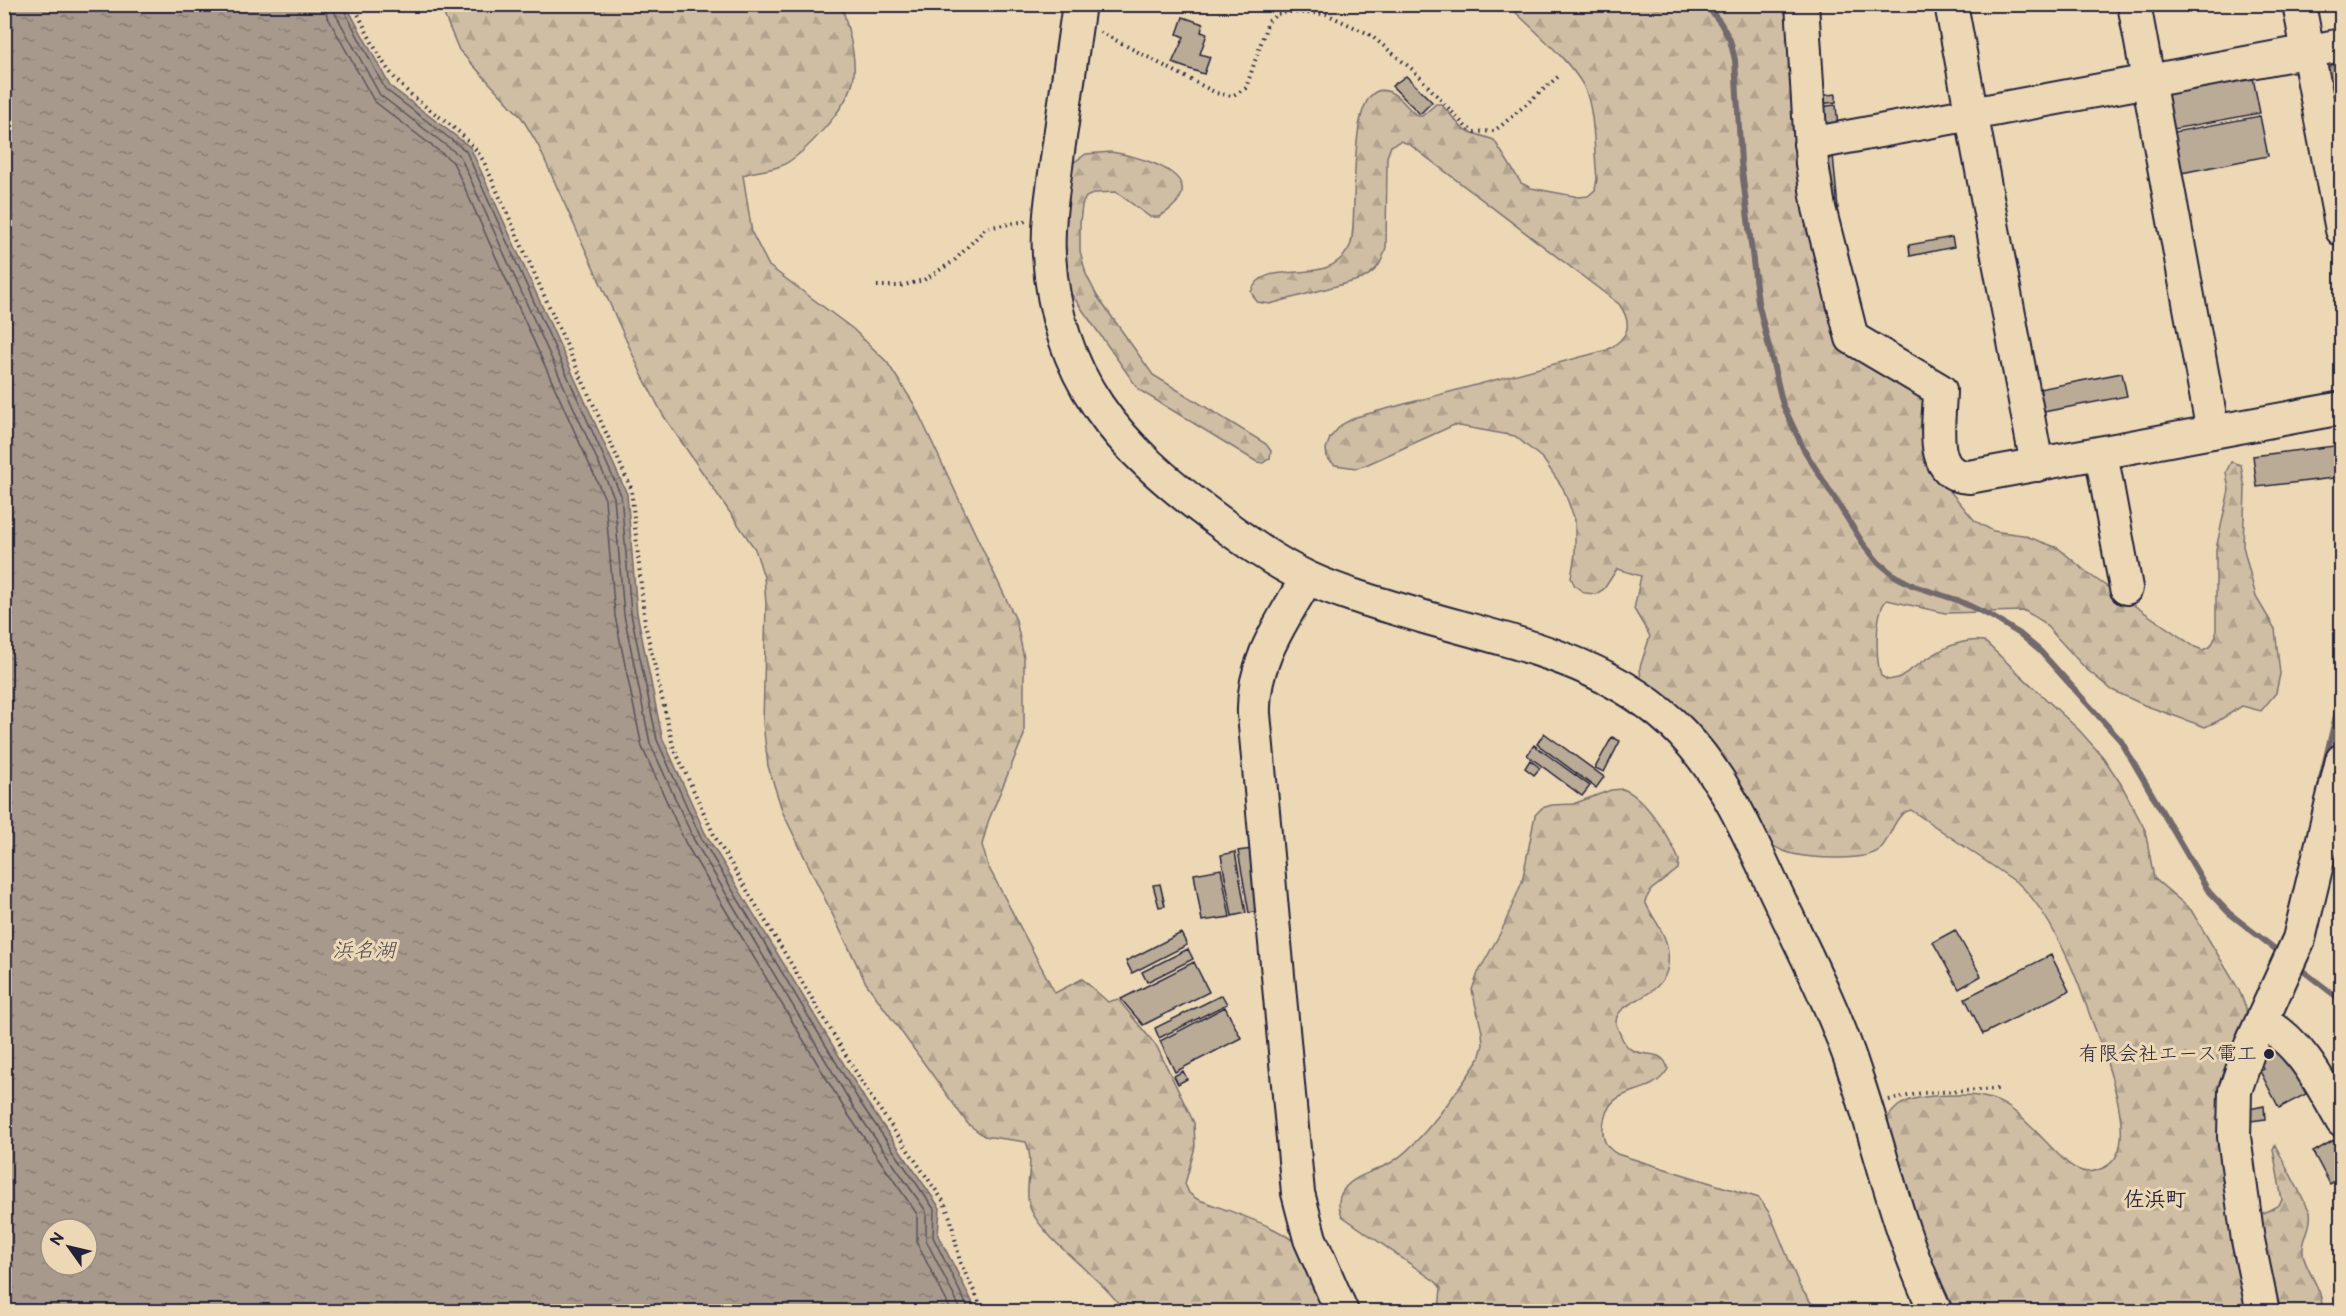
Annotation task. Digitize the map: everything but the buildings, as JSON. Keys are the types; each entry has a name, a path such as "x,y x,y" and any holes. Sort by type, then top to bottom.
{"street":[{"path":"1802,4 1810,144 1819,208 1852,338 1940,390 1940,452 1942,463 1948,472 1958,477 1969,477 2342,408"},
{"path":"1951,4 2037,465"},
{"path":"2134,4 2213,432"},
{"path":"2299,4 2342,230"},
{"path":"1077,16 1049,220 1049,253 1058,314 1079,372 1111,425 1130,449 1176,490 1252,546 1307,578 1363,598 1571,660 1629,690 1680,731 1708,764 1737,810 1834,1017 1865,1106 1911,1253 1936,1311"},
{"path":"1810,144 2342,45"},
{"path":"2101,453 2126,588"},
{"path":"1307,578 1260,662 1255,679 1254,714 1298,1193 1310,1239 1342,1311"},
{"path":"2263,1311 2248,1240 2233,1114 2241,1069 2299,939 2342,760"},
{"path":"2262,1022 2274,1027 2313,1071 2342,1121"}],"path":[{"path":"353,4 393,76 408,92 469,140 484,162 631,488 645,624 673,746 715,837 864,1086 948,1211 960,1262 984,1311"},
{"path":"1077,16 1093,29 1216,93 1232,96 1246,88 1266,28 1272,18 1289,12 1326,14 1369,34 1419,76 1466,127 1484,133 1502,125 1560,75"},
{"path":"877,286 912,284 934,275 954,261 986,228 1037,219 1049,220"},
{"path":"1865,1106 1921,1093 1999,1089"}],"green space":[{"path":"440,5 842,5 854,63 853,82 843,104 803,150 779,167 743,175 752,233 769,266 853,329 887,362 914,404 1016,620 1024,658 1024,735 988,822 982,845 988,866 1055,993 1082,979 1108,1002 1118,999 1157,1047 1194,1123 1195,1147 1185,1184 1189,1193 1197,1199 1271,1228 1297,1244 1309,1260 1334,1311 1124,1311 1102,1285 1049,1235 1031,1210 1028,1194 1030,1159 1026,1142 984,1136 968,1124 866,983 783,813 768,766 763,723 766,604 764,577 755,549 663,415 642,375 538,145 522,118 459,50"},
{"path":"1508,5 1794,5 1843,337 1924,390 1939,478 1975,521 1993,531 2023,535 2058,548 2090,575 2195,647 2203,650 2211,646 2216,636 2216,549 2229,490 2226,472 2231,462 2241,465 2245,489 2243,546 2256,597 2275,629 2280,674 2276,693 2261,711 2242,706 2205,727 2144,705 2112,690 2085,668 2042,621 2025,611 1945,613 1887,600 1880,614 1877,648 1881,676 1888,680 1898,678 1950,646 1972,640 1984,641 2079,730 2103,757 2121,784 2145,830 2154,878 2191,910 2239,990 2246,1008 2247,1026 2243,1044 2255,1311 1948,1311 1932,1279 1885,1122 1894,1109 1905,1102 1926,1097 1956,1095 1988,1098 2012,1110 2075,1168 2086,1172 2096,1171 2105,1167 2117,1155 2121,1137 2120,1114 2107,1063 2080,987 2058,939 2040,908 2019,884 1911,810 1905,812 1896,821 1880,849 1863,856 1825,858 1801,855 1783,851 1768,842 1641,683 1640,667 1650,636 1634,609 1641,576 1617,569 1604,589 1596,594 1585,593 1575,586 1571,578 1575,554 1575,520 1563,488 1543,459 1515,436 1454,425 1357,468 1335,465 1327,458 1326,449 1330,438 1341,425 1356,417 1607,350 1624,336 1626,318 1619,304 1409,144 1400,141 1391,146 1387,157 1386,247 1383,258 1375,270 1362,279 1270,304 1257,302 1251,292 1258,281 1269,275 1312,271 1327,267 1340,260 1350,246 1353,233 1359,127 1365,105 1375,92 1394,94 1418,116 1422,116 1436,104 1441,104 1464,130 1494,140 1521,183 1531,188 1579,197 1588,196 1595,190 1597,179 1594,132 1588,96 1584,87 1560,55"},
{"path":"1111,152 1142,159 1171,172 1180,181 1182,192 1176,204 1159,217 1150,217 1116,192 1095,193 1086,197 1082,205 1080,223 1080,251 1086,274 1097,296 1153,375 1266,444 1271,451 1270,458 1263,463 1257,462 1139,390 1065,282 1060,252 1070,165 1086,154"},
{"path":"1623,789 1640,800 1648,809 1670,841 1679,860 1678,869 1651,890 1645,901 1666,942 1668,962 1665,976 1657,987 1625,1007 1618,1014 1616,1024 1629,1048 1662,1058 1668,1069 1651,1085 1621,1096 1613,1102 1606,1112 1603,1127 1604,1139 1607,1146 1617,1154 1759,1198 1770,1214 1800,1287 1817,1311 1439,1311 1441,1288 1436,1282 1342,1216 1339,1200 1345,1188 1357,1178 1392,1162 1415,1143 1451,1100 1479,1059 1483,1045 1482,1032 1472,990 1478,973 1502,930 1522,882 1535,815 1542,808 1552,805 1573,804 1611,790"},
{"path":"2275,1145 2310,1212 2310,1224 2304,1240 2303,1252 2321,1298 2321,1311 2271,1311 2256,1217 2279,1205 2282,1200 2273,1149"}],"water":[{"name":"浜名湖","path":"5,4 346,5 390,86 470,147 627,494 637,613 662,737 705,833 866,1101 940,1208 938,1235 977,1311 5,1311"},
{"path":"2341,64 2341,109 2335,110 2327,67"}],"waterway":[{"path":"1705,4 1720,22 1730,40 1735,60 1741,162 1758,302 1783,405 1804,450 1864,545 1878,562 1895,576 1914,586 1957,600 1991,616 2020,634 2040,651 2121,741 2209,892 2229,913 2279,952"},
{"path":"2321,779 2339,703"},
{"path":"2298,967 2342,1001"}],"place":[{"name":"有限会社エース電工","path":"2269,1054"}],"district":[{"name":"佐浜町","path":"2155,1199"}]}
